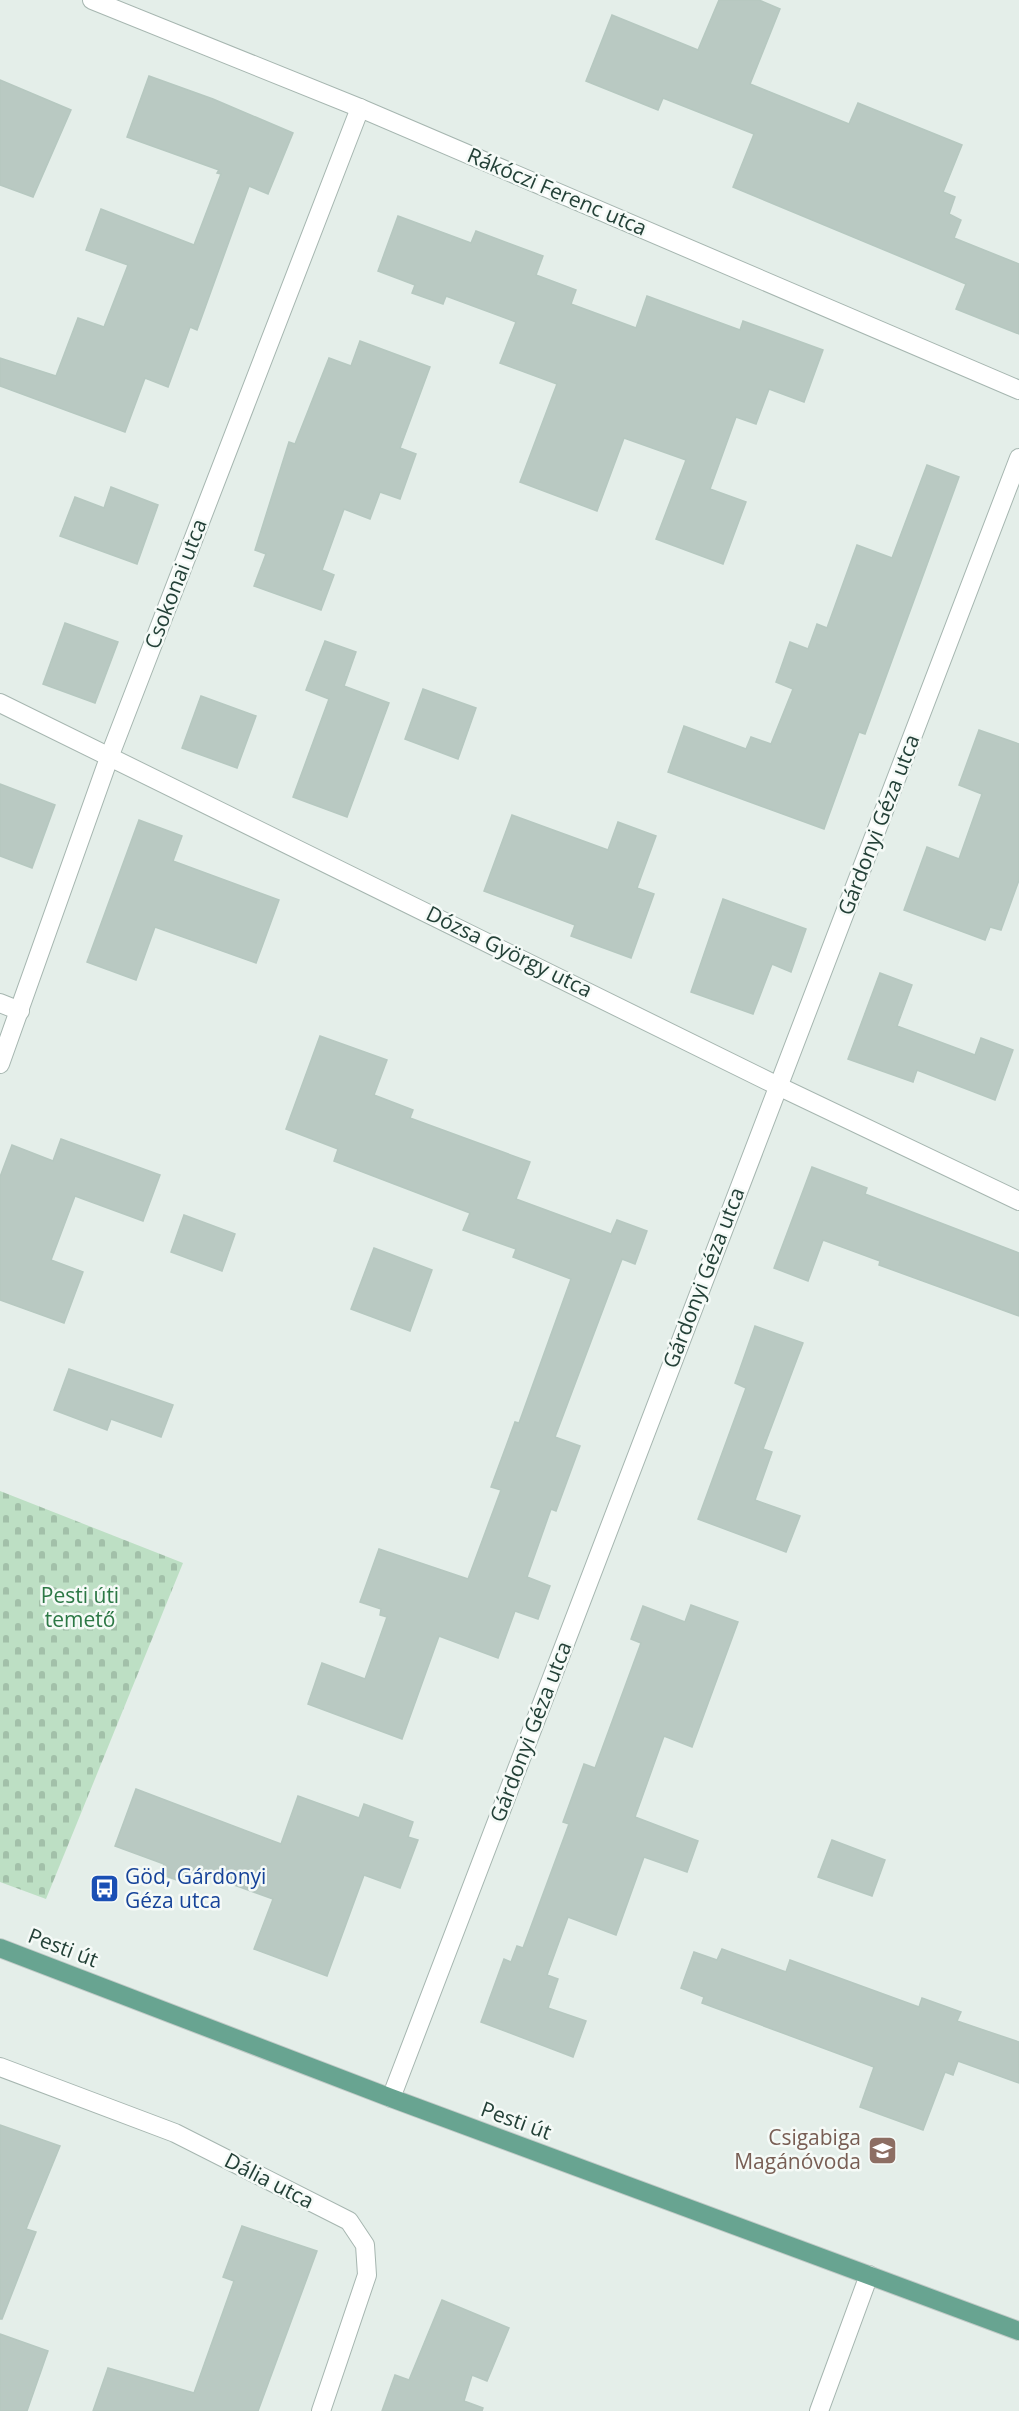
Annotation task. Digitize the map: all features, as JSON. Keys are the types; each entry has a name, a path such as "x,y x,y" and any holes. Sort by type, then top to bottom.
{"main road":[{"name":"Pesti út","path":"0,1948 391,2098 1019,2331"}],"street":[{"name":"Rákóczi Ferenc utca","path":"92,0 360,108 1019,390"},
{"name":"Csokonai utca","path":"0,1064 110,755 360,108"},
{"name":"Gárdonyi Géza utca","path":"391,2098 1019,458"},
{"name":"Dózsa György utca","path":"0,703 110,755 778,1086 1019,1201"},
{"path":"0,1003 20,1011"},
{"name":"Dália utca","path":"0,2067 175,2133 349,2221 365,2245 367,2275 321,2411"},
{"path":"819,2411 869,2275"}],"green space":[{"name":"Pesti úti temető","path":"0,1491 183,1563 46,1899 0,1882"}],"building":[{"path":"719,0 759,0 780,9 750,84 849,124 858,103 962,145 943,192 955,197 949,214 961,220 954,238 1019,264 1019,334 956,309 966,284 733,187 754,134 663,98 658,110 586,81 612,15 698,50"},
{"path":"149,76 213,99 293,133 268,194 249,186 197,330 190,327 168,387 145,378 125,432 0,386 0,358 56,376 78,318 104,327 128,265 86,250 101,209 194,245 221,174 217,173 219,170 127,137"},
{"path":"0,80 71,110 33,197 0,185"},
{"path":"398,216 471,243 476,231 543,256 536,275 576,290 571,304 636,328 647,296 740,330 743,321 823,350 804,402 769,389 756,424 736,417 710,489 746,502 723,564 656,539 686,460 624,438 597,511 520,482 557,384 500,363 516,322 446,296 443,304 412,293 415,285 378,271"},
{"path":"360,341 430,367 400,448 416,454 400,499 380,492 370,519 344,509 322,570 334,575 321,610 254,586 266,554 255,550 289,442 295,444 329,358 351,366"},
{"path":"927,465 959,477 865,734 859,732 824,829 668,772 684,726 746,749 751,737 771,744 793,689 776,682 790,642 808,649 817,624 827,628 857,545 892,558"},
{"path":"111,487 158,505 137,564 60,536 75,497 104,508"},
{"path":"65,623 118,642 95,703 43,684"},
{"path":"325,641 356,652 344,686 389,703 347,817 293,797 329,699 306,690"},
{"path":"423,689 476,708 458,759 405,739"},
{"path":"201,696 256,716 237,768 182,748"},
{"path":"979,730 1019,744 1019,880 1001,930 990,927 985,940 904,910 927,847 959,859 982,794 959,785"},
{"path":"0,784 55,805 32,868 0,856"},
{"path":"512,815 608,850 618,822 656,836 637,888 654,894 631,958 571,936 575,925 484,891"},
{"path":"139,820 182,836 173,861 279,900 256,963 155,927 136,980 87,962"},
{"path":"723,899 806,929 791,972 772,964 753,1014 691,992"},
{"path":"880,973 912,985 897,1026 975,1055 981,1038 1013,1050 995,1100 917,1070 913,1082 848,1059"},
{"path":"320,1036 387,1060 374,1095 413,1110 410,1118 530,1162 516,1199 611,1234 617,1220 647,1231 635,1264 622,1259 555,1437 580,1446 556,1511 551,1509 527,1577 550,1586 538,1619 515,1611 498,1658 439,1636 402,1739 308,1704 322,1663 365,1679 387,1617 380,1615 381,1609 360,1602 379,1549 468,1579 501,1490 491,1487 515,1422 519,1423 571,1279 513,1257 516,1249 463,1230 470,1213 334,1161 338,1149 286,1129"},
{"path":"61,1139 160,1175 143,1221 75,1196 51,1260 83,1272 64,1323 0,1300 0,1177 12,1145 53,1161"},
{"path":"812,1167 867,1188 865,1194 1019,1253 1019,1316 879,1265 880,1261 823,1240 808,1281 774,1268"},
{"path":"184,1215 235,1234 222,1271 171,1252"},
{"path":"374,1248 432,1270 410,1331 351,1309"},
{"path":"755,1326 803,1343 763,1449 772,1452 755,1500 800,1516 786,1552 698,1519 746,1388 735,1383"},
{"path":"69,1369 173,1405 161,1437 111,1419 107,1430 54,1410"},
{"path":"691,1605 738,1622 692,1747 664,1736 635,1817 698,1841 687,1872 644,1857 616,1935 568,1917 547,1975 558,1979 548,2008 586,2021 573,2057 481,2022 504,1959 511,1962 517,1946 523,1948 569,1824 563,1822 584,1764 595,1768 641,1643 631,1639 643,1606 685,1622"},
{"path":"136,1789 281,1844 298,1796 359,1818 364,1804 413,1822 408,1837 418,1840 400,1888 364,1875 327,1976 254,1949 273,1899 193,1870 188,1884 160,1874 164,1864 115,1846"},
{"path":"832,1840 885,1860 872,1896 818,1877"},
{"path":"722,1949 786,1972 790,1960 919,2007 922,1998 961,2012 957,2021 1019,2042 1019,2083 958,2061 953,2075 945,2072 923,2130 860,2107 874,2067 702,2003 704,1997 681,1988 694,1952 717,1960"},
{"path":"0,2125 60,2146 26,2229 36,2232 2,2319 0,2319"},
{"path":"242,2226 317,2251 258,2411 93,2411 108,2368 194,2393 234,2281 223,2277"},
{"path":"442,2300 509,2328 487,2381 472,2375 464,2401 483,2408 482,2411 382,2411 395,2375 409,2380"},
{"path":"0,2334 48,2351 27,2411 0,2411"}],"place":[{"name":"Göd, Gárdonyi Géza utca","path":"104,1889"},
{"name":"Csigabiga Magánóvoda","path":"882,2150"}]}
